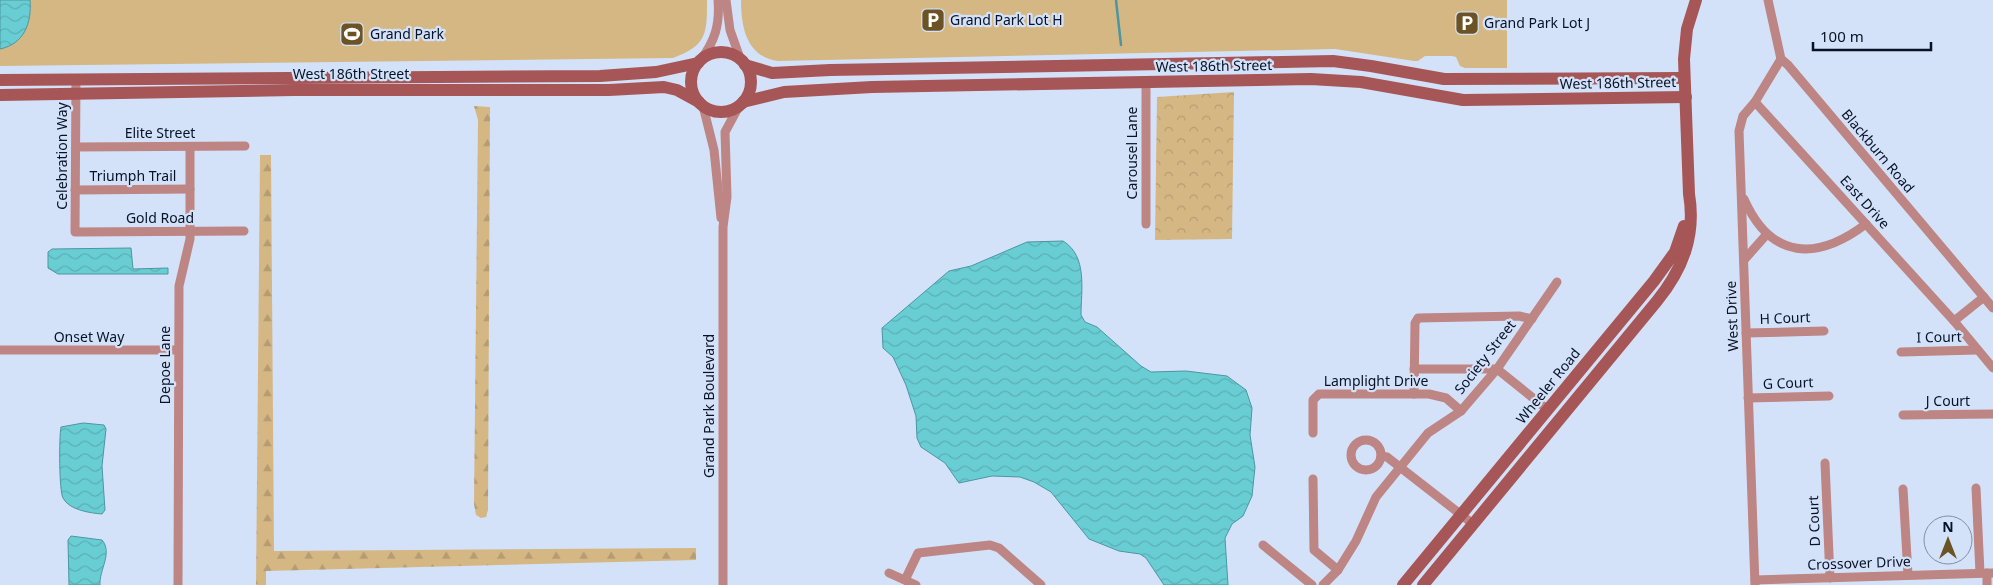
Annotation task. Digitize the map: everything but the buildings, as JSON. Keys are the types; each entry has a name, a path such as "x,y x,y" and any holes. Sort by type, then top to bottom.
{"street":[{"path":"718,0 719,23 715,38 699,62 691,81 693,92 701,104 718,112 729,111 741,104 750,87 750,75 743,63 730,30 726,0"},
{"name":"Wheeler Road","path":"1423,585 1673,282 1684,261 1690,236 1692,210 1689,194 1684,73 1687,29 1696,0"},
{"path":"1768,0 1781,59"},
{"path":"699,62 710,55 721,53 732,55 743,63"},
{"name":"West Drive","path":"1755,582 1740,122 1781,59"},
{"name":"Blackburn Road","path":"1781,59 1993,308"},
{"name":"West 186th Street","path":"0,80 600,76 656,72 699,62"},
{"path":"1236,62 1238,80"},
{"name":"West 186th Street","path":"743,63 772,73 830,70 1236,62 1351,63 1454,80 1684,73"},
{"name":"Celebration Way","path":"75,232 76,79"},
{"name":"West 186th Street","path":"741,104 784,92 818,90 1238,80 1341,80 1462,100 1686,97"},
{"name":"Carousel Lane","path":"1146,82 1146,224"},
{"name":"West 186th Street","path":"0,95 294,90 609,90 664,87 677,90 701,104"},
{"name":"East Drive","path":"1754,102 1954,321 1993,368"},
{"name":"Grand Park Boulevard","path":"701,104 714,150 718,201 723,227"},
{"name":"Grand Park Boulevard","path":"723,585 723,227 727,197 725,132 741,104"},
{"name":"Elite Street","path":"76,147 245,146"},
{"name":"Depoe Lane","path":"178,585 179,279 190,232 190,147"},
{"name":"Triumph Trail","path":"75,190 190,189"},
{"name":"Wheeler Road","path":"1404,585 1666,266 1682,237 1689,194"},
{"path":"1742,194 1752,216 1767,234 1790,247 1810,250 1834,244 1866,224"},
{"name":"Gold Road","path":"75,232 244,232"},
{"path":"1744,260 1767,234"},
{"name":"Society Street","path":"1323,585 1338,570 1356,541 1376,497 1428,433 1461,411 1497,369 1557,282"},
{"path":"1954,321 1984,297"},
{"path":"1414,394 1416,320 1422,318 1519,316 1532,318"},
{"name":"H Court","path":"1746,333 1824,331"},
{"name":"Onset Way","path":"0,350 178,350"},
{"name":"I Court","path":"1902,352 1977,350"},
{"path":"1414,369 1497,369 1548,410"},
{"name":"Lamplight Drive","path":"1313,433 1313,400 1316,395 1414,394 1442,396 1450,400 1461,411"},
{"name":"G Court","path":"1748,398 1829,396"},
{"name":"J Court","path":"1903,415 1993,414"},
{"path":"1381,456 1387,457 1474,524"},
{"name":"D Court","path":"1825,463 1830,578"},
{"path":"1313,479 1314,550 1338,570"},
{"path":"1976,488 1987,585"},
{"path":"1903,489 1908,575"},
{"path":"905,580 918,553 990,545 999,548 1041,585"},
{"path":"1262,545 1312,585"},
{"path":"889,573 916,585"},
{"name":"Crossover Drive","path":"1755,582 1830,578 1869,581 1908,575 1986,573"}],"green space":[{"name":"Grand Park","path":"0,0 707,0 707,12 705,30 699,43 673,58 0,66"},
{"path":"741,0 1507,0 1507,68 1465,68 1460,66 1456,57 1452,56 1425,56 1418,61 1414,61 1335,49 778,61 759,54 748,40 742,21"},
{"path":"1234,92 1232,239 1155,240 1157,97"},
{"path":"474,106 490,107 488,510 486,517 481,518 476,515 474,504 478,120"},
{"path":"260,155 271,155 274,551 696,548 696,560 266,571 266,585 256,585"}],"water":[{"path":"0,0 30,0 30,17 21,37 0,49"},
{"path":"1063,241 1071,248 1080,265 1082,285 1081,315 1085,322 1097,327 1141,366 1151,372 1186,371 1227,376 1246,390 1252,408 1250,435 1255,467 1252,496 1243,516 1232,524 1225,538 1228,585 1164,585 1146,558 1140,554 1119,551 1089,539 1051,492 1034,482 1020,477 992,476 959,483 945,463 921,447 917,438 916,416 906,385 893,357 883,348 882,328 949,271 971,266 1027,242"},
{"path":"131,248 133,269 168,268 168,274 58,274 48,268 48,252 52,249"},
{"path":"83,423 104,425 106,429 102,466 105,510 102,514 86,512 75,508 63,498 60,464 61,427"},
{"path":"71,536 102,540 105,545 106,556 100,585 69,585 68,540"}],"waterway":[{"path":"1116,0 1121,45"}],"place":[{"name":"Grand Park Lot H","path":"933,20"},
{"name":"Grand Park Lot J","path":"1467,23"},
{"name":"Grand Park","path":"352,34"}]}
